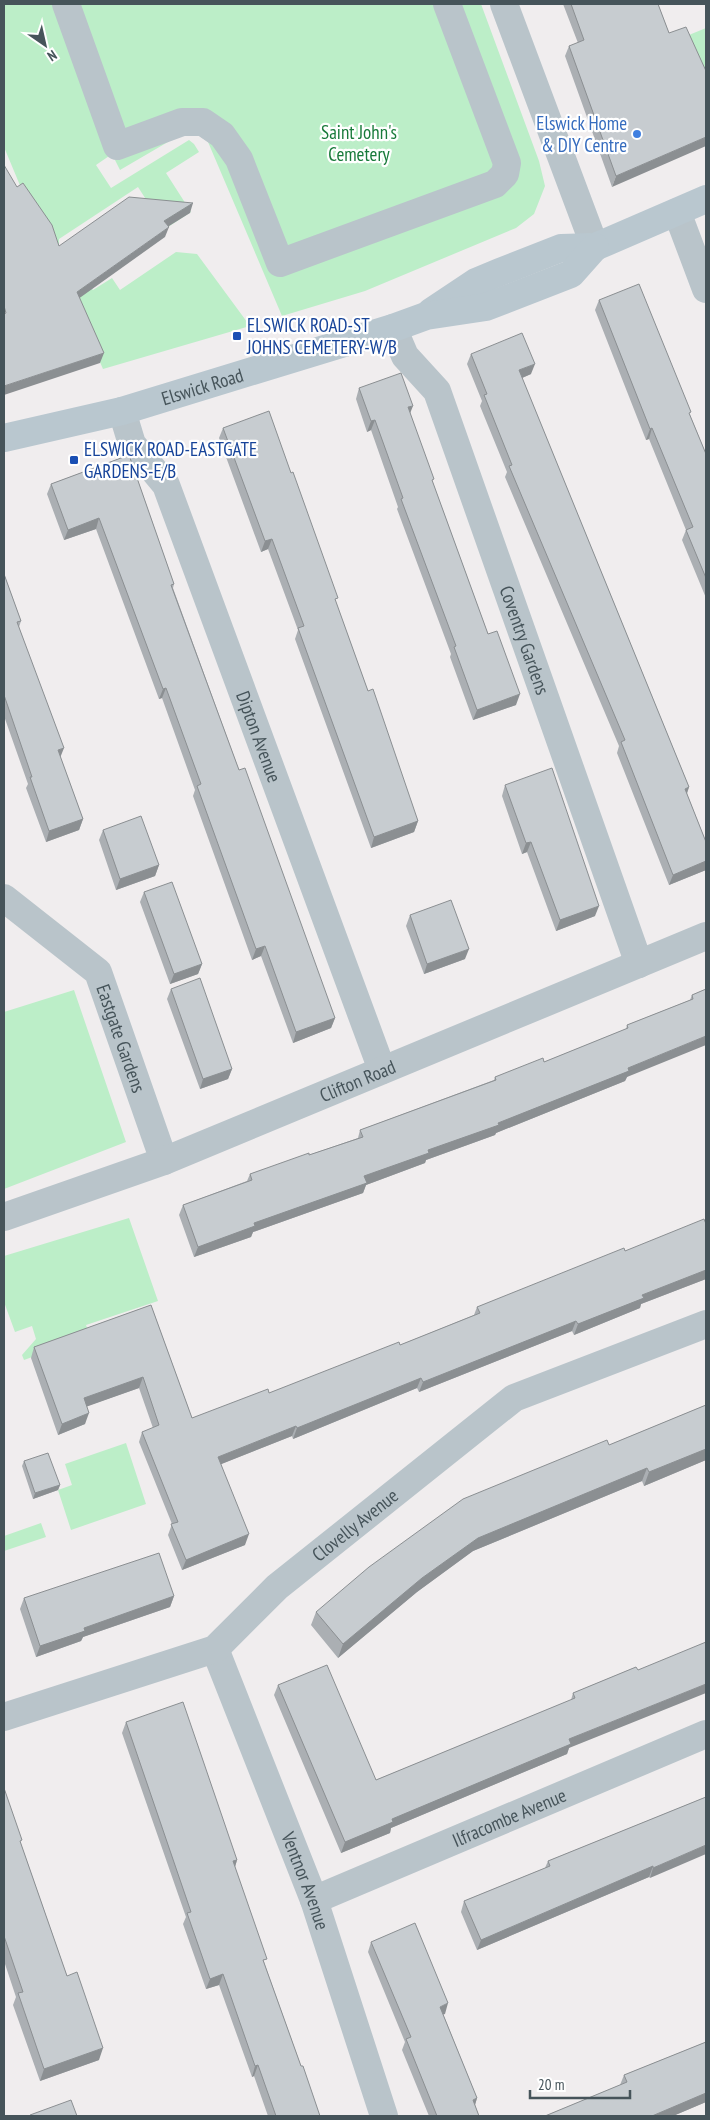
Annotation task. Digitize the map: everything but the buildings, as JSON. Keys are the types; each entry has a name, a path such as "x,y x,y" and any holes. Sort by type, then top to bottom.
{"main road":[{"name":"Elswick Road","path":"4,438 122,411 393,328 426,316 476,282 561,248 595,247 681,224 706,199"}],"street":[{"path":"66,4 118,146 182,122 203,122 222,135 239,158 280,263 495,184 505,174 507,163 447,4"},
{"path":"504,4 595,247"},
{"path":"681,224 706,288"},
{"name":"Coventry Gardens","path":"393,328 405,356 437,391 639,964"},
{"name":"Dipton Avenue","path":"122,411 132,444 166,485 382,1070"},
{"name":"Eastgate Gardens","path":"4,898 98,972 164,1160"},
{"name":"Clifton Road","path":"4,1217 164,1160 706,936"},
{"name":"Clovelly Avenue","path":"4,1717 216,1649 277,1587 514,1398 706,1324"},
{"name":"Ventnor Avenue","path":"216,1649 314,1900 384,2116"},
{"name":"Ilfracombe Avenue","path":"314,1900 706,1734"}],"green space":[{"name":"Saint John's Cemetery","path":"4,4 481,4 539,161 545,186 534,214 516,228 365,291 282,316 208,142 197,134 185,132 120,170 112,154 96,165 111,188 189,140 199,152 166,173 191,212 165,229 138,187 59,239 59,253 93,290 112,278 120,290 176,252 197,254 250,326 103,369 61,273 29,207 4,147"},
{"path":"706,28 706,90 684,37"},
{"path":"74,990 126,1142 4,1189 4,1012"},
{"path":"129,1218 158,1301 86,1325 90,1336 24,1360 22,1355 36,1339 32,1326 15,1332 4,1302 4,1256"},
{"path":"126,1443 146,1504 71,1530 58,1490 72,1485 65,1464"},
{"path":"41,1523 46,1537 4,1551 4,1536"}],"place":[{"name":"Elswick Home & DIY Centre","path":"637,134"},
{"name":"ELSWICK ROAD-ST JOHNS CEMETERY-W/B","path":"237,336"},
{"name":"ELSWICK ROAD-EASTGATE GARDENS-E/B","path":"74,460"}]}
